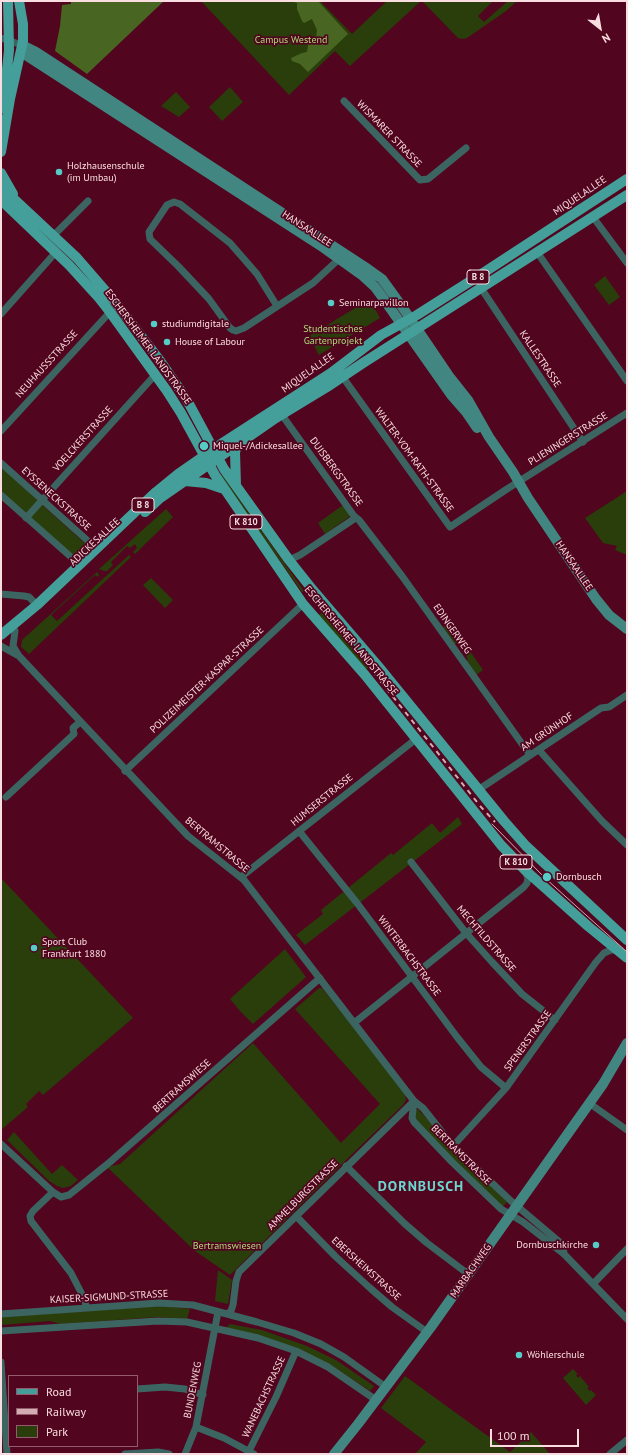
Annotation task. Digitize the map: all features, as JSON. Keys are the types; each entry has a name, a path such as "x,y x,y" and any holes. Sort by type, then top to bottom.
{"main road":[{"path":"1,117 8,1"},
{"path":"1,152 21,48 23,24 19,1"},
{"name":"HANSAALLEE","path":"21,48 356,270 375,287 401,324 413,331"},
{"name":"HANSAALLEE","path":"21,48 36,52 368,268 382,279 411,319 413,331 452,396 466,412 528,498 596,599 609,615 627,629"},
{"path":"1,173 19,204"},
{"name":"MIQUELALLEE","path":"206,460 331,373 365,346 411,319 627,180"},
{"name":"ESCHERSHEIMER LANDSTRASSE","path":"1,187 77,258 107,292 161,362 187,400 216,453 236,485 294,558 310,598 378,666 478,790 526,846 627,940"},
{"name":"MIQUELALLEE","path":"216,453 238,444 342,376 627,195"},
{"name":"ESCHERSHEIMER LANDSTRASSE","path":"2,203 56,252 110,312 179,410 206,460 224,489 310,598 365,675 500,845 525,870 587,926 627,958"},
{"path":"236,485 235,452 238,444"},
{"name":"ADICKESALLEE","path":"1,642 15,632 159,500 185,481 206,460"},
{"name":"ADICKESALLEE","path":"1,635 37,605 156,492 178,474 206,460"},
{"path":"185,481 206,483 224,489"},
{"name":"MARBACHWEG","path":"603,1084 627,1043"},
{"name":"MARBACHWEG","path":"334,1454 427,1332 589,1103 627,1056"}],"street":[{"name":"HANSAALLEE","path":"5,40 21,48"},
{"name":"WISMARER STRASSE","path":"344,101 420,180 428,179 466,148"},
{"path":"54,235 88,201"},
{"path":"277,306 257,274 230,243 180,204 174,202 167,206 149,232 150,239 209,299 230,328 236,331 244,328 313,283 339,259"},
{"path":"593,217 627,263"},
{"path":"1,314 56,252"},
{"path":"537,252 627,381"},
{"name":"KALLESTRASSE","path":"481,288 583,442"},
{"name":"NEUHAUSSSTRASSE","path":"1,430 110,312"},
{"name":"VOELCKERSTRASSE","path":"26,518 155,375"},
{"name":"WALTER-VOM-RATH-STRASSE","path":"342,376 450,527 517,483"},
{"name":"PLIENINGERSTRASSE","path":"517,483 627,413"},
{"name":"DUISBERGSTRASSE","path":"282,415 354,516 354,518 294,558"},
{"name":"EYSSENECKSTRASSE","path":"1,463 97,549"},
{"path":"1,495 80,565"},
{"name":"EDINGERWEG","path":"354,516 359,520 402,576 530,755"},
{"path":"1,594 29,597 37,605"},
{"name":"POLIZEIMEISTER-KASPAR-STRASSE","path":"125,771 310,598"},
{"name":"BERTRAMSTRASSE","path":"15,632 13,646 19,656 125,771 188,836 241,877 414,1101 422,1108 453,1146 514,1210"},
{"name":"BERTRAMSTRASSE","path":"1,646 19,656"},
{"name":"AM GRÜNHOF","path":"478,790 601,708 610,708 627,695"},
{"path":"6,797 74,734 73,728 80,722"},
{"name":"HUMSERSTRASSE","path":"241,877 416,739"},
{"path":"539,750 602,821 627,845"},
{"name":"WINTERBACHSTRASSE","path":"299,831 357,903 481,1067 506,1088"},
{"name":"MECHTILDSTRASSE","path":"411,862 466,933 492,962 522,994 555,1020"},
{"path":"354,1024 524,887 528,878 525,870"},
{"name":"SPENERSTRASSE","path":"453,1146 506,1088 602,955 609,951 618,950"},
{"name":"BERTRAMSWIESE","path":"53,1192 61,1197 70,1195 110,1162 320,978"},
{"name":"BERTRAMSTRASSE","path":"414,1101 412,1118 414,1122 452,1162 503,1210 514,1210"},
{"name":"AMMELBURGSTRASSE","path":"227,1314 231,1311 233,1305 236,1281 239,1272 414,1101"},
{"path":"589,1103 627,1130"},
{"path":"1,1144 53,1192 33,1211 30,1216 31,1221 71,1273 85,1300 86,1308"},
{"path":"346,1166 405,1224 427,1243 468,1274"},
{"path":"514,1210 563,1245 564,1254 627,1319"},
{"name":"EBERSHEIMSTRASSE","path":"296,1216 336,1257 370,1288 392,1307 427,1332"},
{"path":"593,1284 627,1249"},
{"name":"KAISER-SIGMUND-STRASSE","path":"1,1314 159,1303 192,1306 227,1314 294,1333 321,1344 344,1357 386,1387"},
{"path":"215,1329 218,1312"},
{"path":"1,1331 158,1321 187,1322 258,1338 296,1351 328,1367 376,1400"},
{"name":"BUNDENWEG","path":"185,1454 196,1427 215,1329"},
{"name":"WANEBACHSTRASSE","path":"252,1452 296,1351"},
{"path":"1,1362 6,1398 3,1440 7,1454"},
{"path":"138,1389 165,1387 185,1389 203,1395"},
{"path":"196,1427 224,1438 252,1452"},
{"path":"610,1454 627,1440"},
{"path":"125,1454 158,1452 169,1454"}],"green space":[{"path":"71,1 164,1 87,74 55,51 62,5 71,4"},
{"name":"Campus Westend","path":"201,1 320,1 352,34 387,1 421,1 350,66 335,51 289,95"},
{"path":"291,1 318,1 348,34 308,72 300,64 292,61 291,58 307,52 309,40 316,38 317,30 312,19 304,23 302,21 297,9 297,3"},
{"path":"422,1 493,1 478,16 484,22 508,1 517,1 506,11 467,38 463,39 458,38"},
{"path":"230,87 243,102 222,121 209,107"},
{"path":"176,92 190,107 179,117 161,106"},
{"path":"605,276 620,297 609,305 594,285"},
{"name":"Studentisches Gartenprojekt","path":"370,299 380,318 319,355 309,336"},
{"path":"1,466 89,547 76,558 1,495"},
{"path":"222,475 304,591 303,592 220,476"},
{"path":"627,491 627,555 615,550 617,546 603,543 585,518"},
{"path":"343,505 350,515 349,517 325,534 318,523"},
{"path":"166,509 173,517 135,554 133,552 137,548 135,544 130,548 127,546 111,562 113,565 107,571 99,569"},
{"path":"129,555 131,557 29,654 21,647 22,640 97,572 99,575 98,577 95,575 51,615 57,621"},
{"path":"151,578 173,600 165,608 143,585"},
{"path":"322,612 371,666 365,670 316,617"},
{"path":"450,622 483,670 476,675 466,661 468,659 457,643 454,645 442,628"},
{"path":"458,817 462,824 305,945 296,935 323,914 321,910 391,853 393,855 432,823 440,833"},
{"name":"Sport Club Frankfurt 1880","path":"1,878 133,1018 43,1095 39,1091 26,1104 28,1107 1,1130"},
{"path":"285,949 306,977 253,1024 230,999"},
{"name":"Bertramswiesen","path":"319,988 322,988 351,1024 405,1094 406,1100 403,1105 230,1275 195,1251 107,1167 120,1164 253,1043 341,1143 380,1104 295,1009"},
{"path":"418,1109 452,1147 507,1202 503,1207 453,1160 414,1119 415,1111"},
{"path":"14,1132 52,1174 62,1165 78,1180 71,1186 63,1188 49,1181 7,1140"},
{"path":"218,1270 232,1280 228,1304 215,1301"},
{"path":"160,1306 190,1309 187,1319 158,1317 60,1324 50,1321 1,1325 1,1317"},
{"path":"230,1324 262,1330 307,1346 336,1360 374,1386 370,1391 331,1365 295,1347 225,1329"},
{"path":"573,1369 578,1374 576,1375 578,1378 580,1376 589,1387 587,1388 596,1395 586,1405 563,1378"},
{"path":"405,1376 510,1452 531,1432 550,1454 415,1454 426,1442 381,1408"}],"tram line":[{"path":"492,824 545,878 627,952"}],"railway":[{"path":"374,673 481,807 495,822"}],"place":[{"name":"Holzhausenschule (im Umbau)","path":"59,172"},
{"name":"Seminarpavillon","path":"331,303"},
{"name":"studiumdigitale","path":"154,324"},
{"name":"House of Labour","path":"167,342"},
{"name":"Miquel-/Adickesallee","path":"204,446"},
{"name":"Dornbusch","path":"547,877"},
{"name":"Sport Club Frankfurt 1880","path":"34,948"},
{"name":"Dornbuschkirche","path":"596,1245"},
{"name":"Wöhlerschule","path":"519,1355"}],"district":[{"name":"DORNBUSCH","path":"421,1187"}]}
